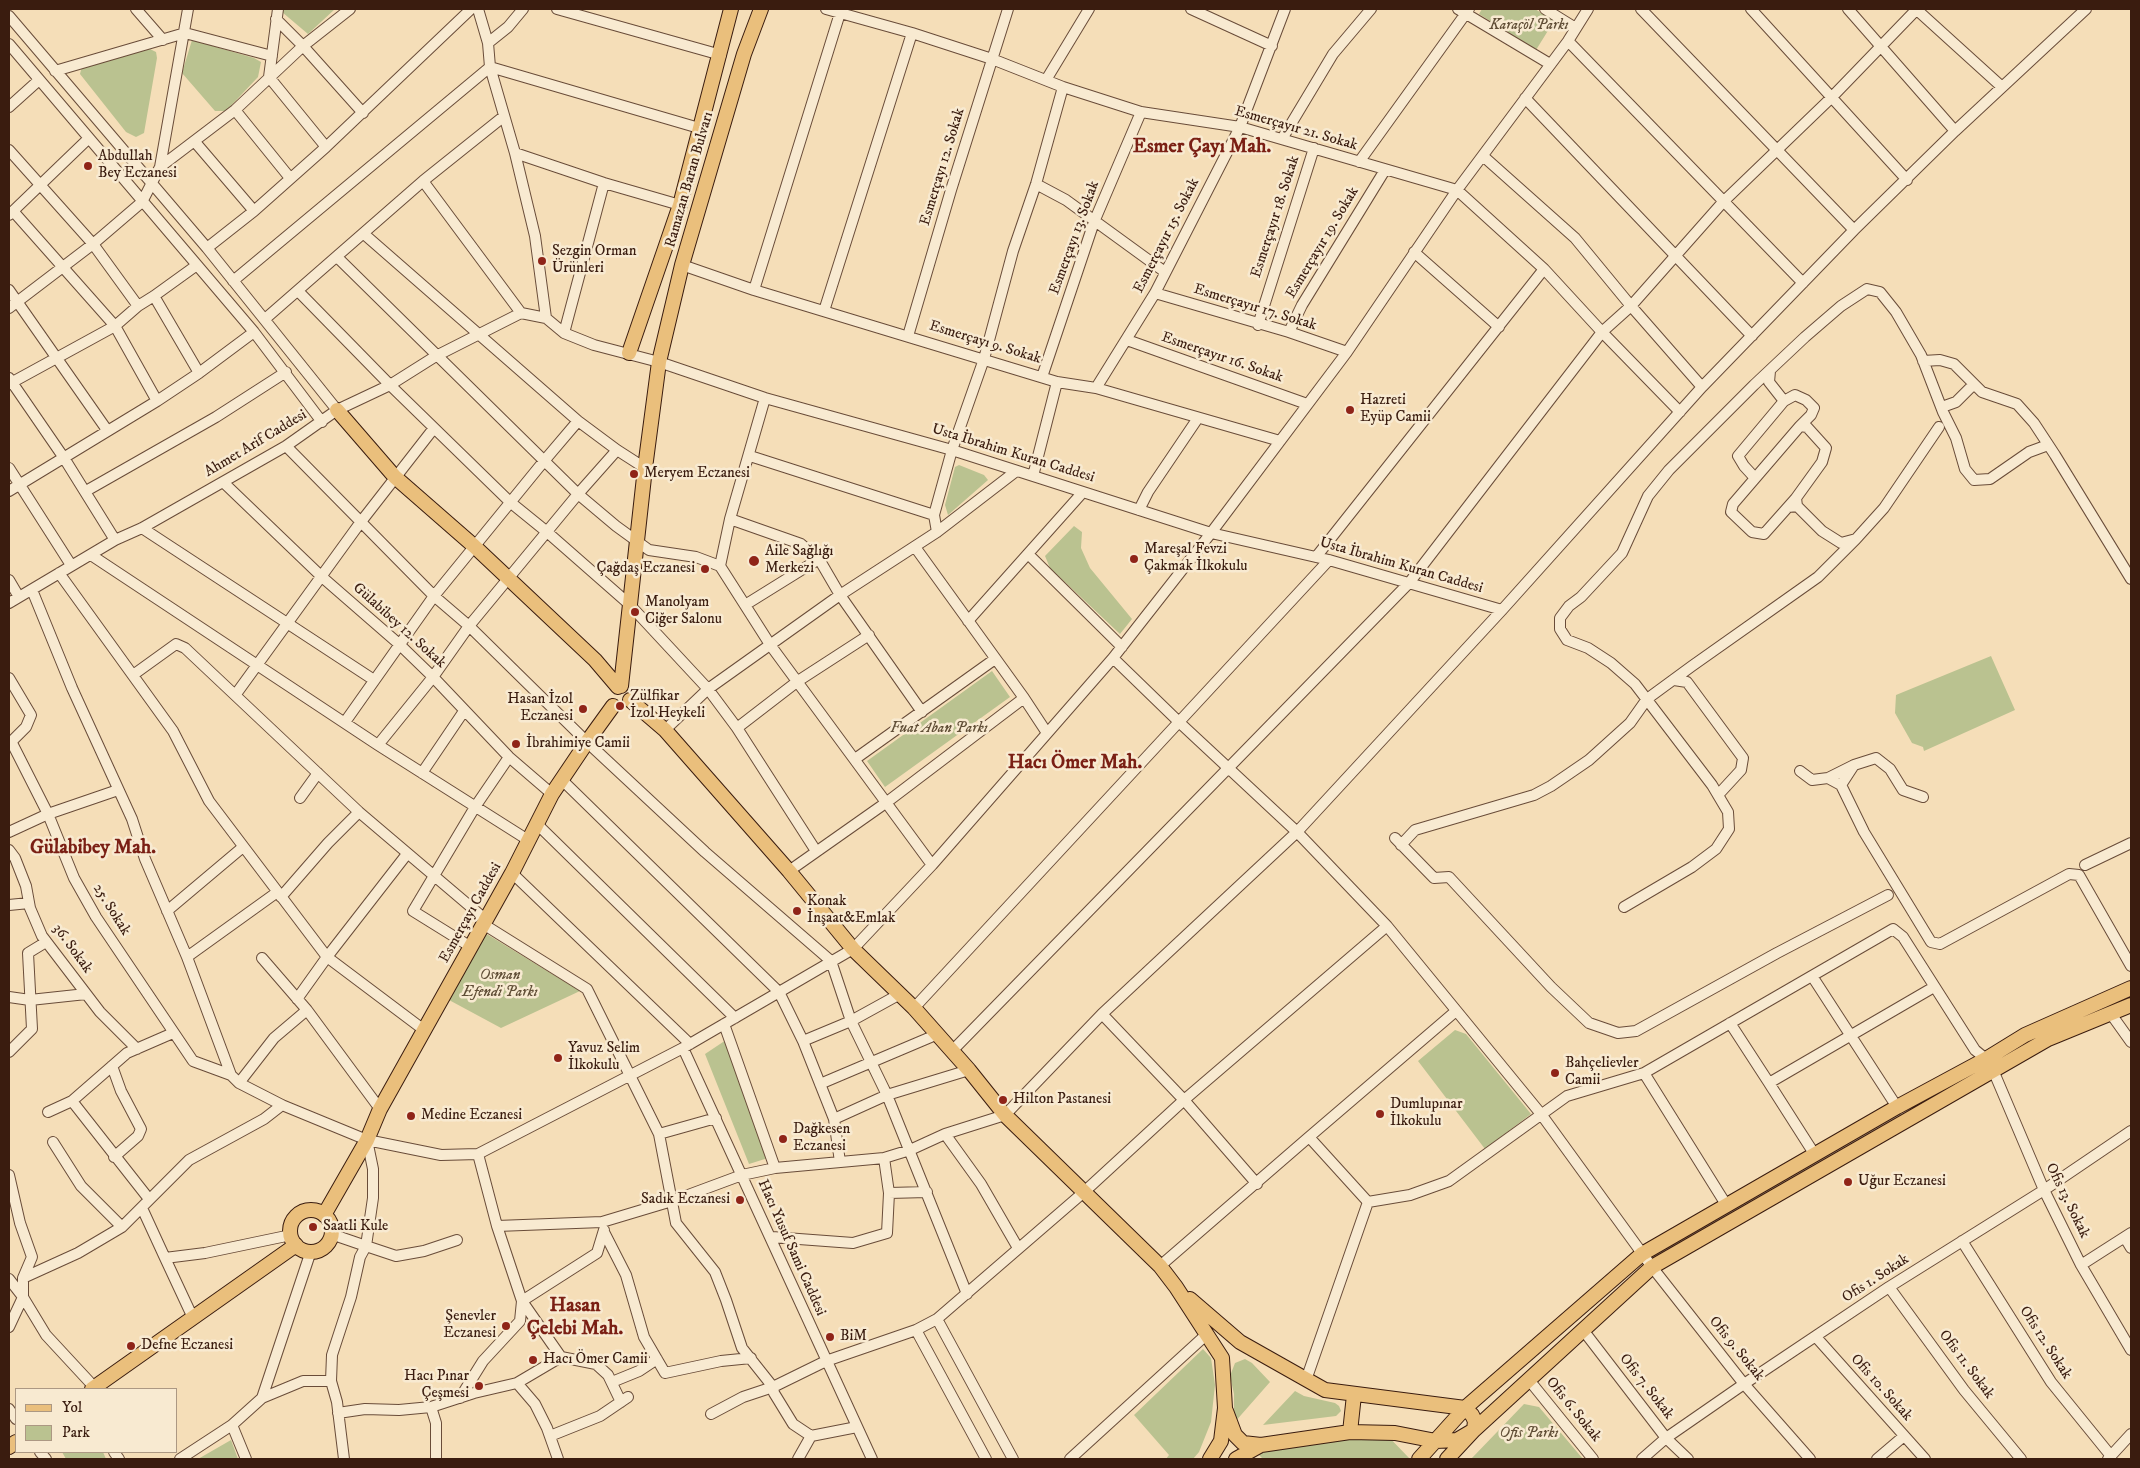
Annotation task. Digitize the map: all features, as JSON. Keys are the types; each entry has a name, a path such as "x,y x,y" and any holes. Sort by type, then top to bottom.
{"main road":[{"name":"Ramazan Baran Bulvarı","path":"630,354 680,205 699,128 721,55 731,9"},
{"name":"Ramazan Baran Bulvarı","path":"619,687 659,362 682,265 744,54 761,9"},
{"path":"337,410 395,477 474,546 595,660 619,687 629,691 630,700 628,704 621,708 613,706 609,698 610,693 619,687"},
{"path":"630,700 665,730 789,871 853,949 938,1034 1005,1115 1160,1266 1176,1287 1222,1358 1225,1408 1220,1441 1210,1459"},
{"name":"Esmerçayı Caddesi","path":"324,1215 367,1140 380,1109 538,825 552,794 613,706"},
{"path":"1447,1459 1474,1430 1652,1267 1989,1065 2025,1035 2131,988"},
{"path":"1419,1459 1465,1408 1642,1254 1897,1107 2048,1039 2131,1005"},
{"path":"311,1210 324,1215 329,1220 331,1234 324,1246 311,1251 304,1250 293,1240 291,1225 298,1214 311,1210"},
{"path":"94,1388 192,1318 293,1240"},
{"path":"1176,1287 1240,1342 1325,1390 1465,1408 1475,1420 1474,1430"},
{"path":"1222,1358 1240,1342"},
{"path":"1350,1432 1354,1395"},
{"path":"1225,1408 1235,1435 1243,1443 1261,1445 1350,1432 1395,1433 1436,1441 1457,1440 1474,1430"},
{"path":"1236,1459 1261,1445"}],"street":[{"path":"136,9 163,40"},
{"path":"13,306 93,244 142,202 160,167 188,9"},
{"path":"160,167 235,110 303,46 350,9"},
{"path":"207,248 254,211 326,147 471,9"},
{"path":"478,9 488,43 490,67 515,154 534,236 546,318"},
{"path":"488,43 508,27 523,9"},
{"path":"556,9 721,55"},
{"name":"Esmerçayır 21. Sokak","path":"826,9 912,33 992,59 1063,87 1141,112 1240,127 1457,190 1544,269 1680,412"},
{"name":"Esmerçayı 12. Sokak","path":"908,336 1008,9"},
{"path":"1046,80 1089,9"},
{"path":"1191,9 1272,46"},
{"name":"Esmerçayır 15. Sokak","path":"1096,388 1155,293 1240,127 1285,9"},
{"path":"1282,139 1332,54 1371,9"},
{"path":"1546,9 1574,27"},
{"path":"561,1357 522,1301 497,1226 478,1154 687,1046 853,949 932,865 1122,647 1211,533 1346,352 1457,190 1568,41 1574,27 1588,9"},
{"path":"1641,9 1854,230"},
{"path":"1751,9 1830,98 1907,180"},
{"path":"1848,9 1955,131"},
{"path":"952,1051 1409,583 1602,332 1631,306 1723,202 1777,151 1917,9 2002,86"},
{"path":"497,1226 603,1227 742,1175 775,1168 884,1158 910,1150 946,1134 1005,1115 1102,1014 1297,832 1502,610 1702,387 1854,230 2002,86 2086,9"},
{"path":"1359,162 1464,10 1550,64"},
{"path":"754,290 840,13"},
{"path":"277,14 363,113"},
{"path":"277,14 269,77 326,147"},
{"path":"9,16 207,248 337,410"},
{"path":"55,71 185,33 272,56"},
{"path":"824,311 912,33"},
{"path":"1568,41 1803,284"},
{"path":"9,44 254,332 322,422"},
{"path":"490,67 699,128"},
{"path":"233,281 490,67"},
{"path":"9,107 39,80"},
{"path":"937,532 934,515 952,450 984,359 1013,251 1036,184 1063,87"},
{"path":"1525,98 1752,336"},
{"path":"235,110 290,178"},
{"name":"Esmerçayı 13. Sokak","path":"1042,377 1094,222 1141,112"},
{"path":"265,319 423,181 503,117"},
{"path":"89,138 11,213 114,326 157,401"},
{"path":"195,142 254,211"},
{"name":"Esmerçayır 18. Sokak","path":"1258,324 1314,148"},
{"path":"9,150 93,244 138,306"},
{"path":"515,154 680,205"},
{"path":"1483,156 1575,238 1702,387"},
{"name":"Esmerçayır 19. Sokak","path":"1289,332 1302,305 1385,170"},
{"path":"423,181 521,313"},
{"path":"564,333 604,183"},
{"path":"1036,184 1066,200 1165,272"},
{"path":"364,234 578,421 645,468"},
{"path":"1414,252 1499,327"},
{"path":"337,257 578,494 636,542 649,550 696,557 720,566 771,646 932,865"},
{"path":"115,540 86,491 10,381 114,326 138,306 197,265"},
{"name":"Esmerçayı 9. Sokak","path":"682,265 754,290 1057,382 1096,388 1280,441"},
{"path":"1316,557 1544,269"},
{"path":"1624,907 1692,867 1716,849 1729,829 1728,812 1718,795 1684,747 1635,684 1611,663 1588,648 1567,640 1560,629 1560,618 1568,606 1581,597 1622,552 1648,496 1669,470 1754,385 1841,306 1867,289 1880,292 1896,312 1923,360 1942,410 1956,438 1965,469 1974,480 1990,478 2029,452 2048,445"},
{"path":"9,290 13,306 57,357 107,430"},
{"path":"298,291 390,386 510,502 629,604 708,688 737,728 816,851"},
{"name":"Esmerçayır 17. Sokak","path":"1155,293 1289,332 1346,352"},
{"path":"154,296 199,373"},
{"name":"Usta İbrahim Kuran Caddesi","path":"521,313 546,318 564,333 594,345 659,362 765,398 952,450 1015,472 1033,476 1211,533 1329,560 1502,610"},
{"name":"Ahmet Arif Caddesi","path":"9,603 115,540 142,528 286,446 337,410 390,386 436,356 521,313"},
{"path":"9,491 157,401 199,373 254,332"},
{"name":"Esmerçayır 16. Sokak","path":"1127,340 1307,404"},
{"path":"1923,360 1940,360 1954,364 1982,392 2017,404 2034,423 2131,579"},
{"path":"1770,371 1769,382 1783,400"},
{"path":"86,491 216,416 286,372"},
{"path":"1033,476 1057,382"},
{"path":"1754,385 1769,382"},
{"path":"1942,410 1956,402 1974,384"},
{"path":"1755,478 1738,456 1783,400 1795,395 1806,400 1814,408 1811,415 1733,504 1731,512 1752,532 1764,534 1794,504 1822,462 1826,448 1803,426"},
{"path":"720,566 730,519 750,456 765,398"},
{"path":"1902,894 1888,894 1777,952 1636,1031 1618,1033 1589,1023 1551,987 1449,877 1434,878 1398,842 1414,830 1534,795 1551,786 1589,760 1630,723 1647,700 1818,577 1842,548 1856,539 1884,508 1939,427 1942,410"},
{"path":"1139,510 1148,492 1198,418"},
{"path":"345,722 398,644 434,596 578,421"},
{"path":"1939,427 1951,428"},
{"path":"236,694 360,523 434,428"},
{"path":"286,446 434,596 470,626 587,742 705,852 831,961 851,1021 887,1095 967,1294"},
{"path":"378,745 433,677 507,579 617,450"},
{"path":"750,456 934,515"},
{"path":"9,468 71,565"},
{"path":"665,730 708,688 771,646 840,595 937,532 1015,472"},
{"name":"Gülabibey 12. Sokak","path":"223,482 322,577 433,677 508,757 552,794"},
{"path":"968,621 1083,492"},
{"path":"1794,504 1842,548"},
{"path":"730,519 801,544 819,559 840,595 922,712"},
{"path":"142,528 287,625 374,680"},
{"path":"915,547 1047,733"},
{"path":"1028,554 1122,647"},
{"path":"91,555 378,745 528,840"},
{"path":"745,606 819,559"},
{"path":"914,1008 1329,560"},
{"path":"59,572 173,731 209,801 327,957 424,1030"},
{"path":"9,580 20,597"},
{"path":"32,590 72,688 132,819 145,859 187,957 235,1079 274,1038 307,1010"},
{"path":"737,728 798,681 869,636"},
{"path":"133,675 176,644 185,648 236,694 359,812 484,922 587,989 659,1134 676,1223 715,1272 742,1348 773,1387 774,1393 793,1424 811,1436 857,1427"},
{"name":"Ofis 9. Sokak","path":"1113,658 1297,832 1387,926 1541,1114 1642,1254 1744,1384 1810,1459"},
{"path":"855,759 995,659"},
{"path":"1687,682 1692,666"},
{"name":"25. Sokak","path":"9,678 31,715 26,727 12,741 13,745 48,814 74,878 96,917 193,1061 235,1079 282,1105 367,1140 441,1155 478,1154"},
{"path":"1674,680 1687,682 1743,758 1741,770 1718,795"},
{"path":"789,871 887,802 1024,698"},
{"path":"422,773 464,711"},
{"path":"471,947 413,911 476,806 508,757"},
{"path":"1800,771 1812,780 1828,778 1854,765 1876,758 1890,769 1904,790 1923,796"},
{"path":"1841,785 1854,765"},
{"path":"300,798 318,773"},
{"path":"1828,778 1841,785 1864,832 1931,942 1940,944 2074,875 2085,865 2131,843"},
{"path":"561,779 779,992 803,1041 834,1119 840,1162"},
{"path":"9,832 48,814 118,790"},
{"path":"187,957 279,895 359,812"},
{"path":"538,825 735,1018"},
{"path":"167,911 243,847"},
{"name":"36. Sokak","path":"9,850 15,858 26,886 29,903 42,936 100,1012 137,1049"},
{"path":"297,1000 327,957 407,854"},
{"path":"512,873 687,1046"},
{"path":"2074,875 2131,966"},
{"path":"1888,894 1894,880"},
{"path":"9,905 29,903"},
{"path":"711,1414 743,1397 773,1387 826,1361 916,1330 937,1319 1084,1192 1184,1100 1387,926"},
{"path":"1368,1202 1410,1195 1448,1181 1567,1096 1644,1073 1894,929 1903,937 1975,1050 1989,1065"},
{"path":"9,1052 32,1029 28,953 46,942"},
{"path":"262,958 307,1010 380,1109"},
{"path":"1812,976 1897,1107"},
{"path":"1769,1083 1934,987"},
{"path":"9,997 30,1000 86,994"},
{"path":"803,1041 851,1021 900,994"},
{"path":"1160,1266 1456,1011"},
{"path":"1102,1014 1184,1100 1257,1184"},
{"path":"2111,1014 2131,1042"},
{"path":"1730,1023 1815,1155"},
{"path":"724,1024 775,1168"},
{"path":"48,1112 72,1102 128,1053 173,1033"},
{"path":"820,1084 938,1034"},
{"path":"9,1037 19,1042"},
{"name":"Hacı Yusuf Sami Caddesi","path":"687,1046 716,1118 872,1459"},
{"name":"Ofis 13. Sokak","path":"1989,1065 2044,1190 2081,1265 2131,1350"},
{"path":"112,1066 121,1091 141,1129 138,1136 114,1156"},
{"path":"834,1119 887,1095 969,1070"},
{"path":"1644,1073 1727,1206"},
{"path":"72,1102 149,1199"},
{"path":"23,1278 78,1253 122,1227 190,1160 264,1119 282,1105"},
{"path":"659,1134 716,1118"},
{"name":"Ofis 1. Sokak","path":"1642,1459 1666,1438 1744,1384 1889,1287 2044,1190 2131,1131"},
{"path":"946,1134 981,1184 1018,1248"},
{"path":"1309,1137 1368,1202"},
{"path":"344,1459 338,1402 331,1381 332,1355 351,1297 360,1257 366,1246 373,1198 373,1169 367,1140"},
{"path":"53,1142 81,1186 122,1227"},
{"path":"772,1237 853,1243 887,1233 889,1192 884,1158"},
{"path":"9,1174 20,1222 32,1256 23,1278 23,1297 9,1327"},
{"path":"889,1192 927,1192"},
{"path":"1306,1380 1368,1202"},
{"path":"142,1208 192,1318"},
{"path":"522,1301 597,1253 603,1227"},
{"path":"603,1227 626,1275 644,1337 665,1373 721,1361 751,1358"},
{"path":"331,1234 396,1256 424,1251 457,1240"},
{"path":"2081,1265 2128,1235 2131,1248"},
{"path":"165,1258 293,1240"},
{"name":"Ofis 12. Sokak","path":"1962,1241 2051,1382 2110,1458"},
{"path":"262,1398 311,1251"},
{"path":"9,1279 23,1297 46,1334 94,1388"},
{"name":"Ofis 11. Sokak","path":"1889,1287 1964,1390 2021,1459"},
{"path":"460,1398 483,1361 520,1321 522,1301"},
{"path":"937,1319 1013,1459"},
{"path":"916,1330 986,1459"},
{"name":"Ofis 7. Sokak","path":"1583,1330 1666,1438 1688,1459"},
{"path":"1070,1459 1207,1334"},
{"name":"Ofis 10. Sokak","path":"1816,1337 1925,1459"},
{"path":"338,1412 365,1409 399,1410 431,1407 474,1393 517,1383 561,1357 596,1364 608,1375 625,1400 600,1416 550,1436"},
{"path":"612,1382 639,1371 657,1360"},
{"name":"Ofis 6. Sokak","path":"1529,1380 1593,1459"},
{"path":"180,1459 232,1425 262,1398 303,1381 331,1381"},
{"path":"517,1383 535,1404 558,1459"},
{"path":"431,1407 436,1423 436,1459"},
{"path":"232,1425 246,1459"},
{"path":"2110,1458 2131,1434"},
{"path":"798,1459 811,1436"},
{"path":"1878,1459 1904,1436"}],"green space":[{"path":"282,9 335,9 308,34 282,12"},
{"name":"Karaçöl Parkı","path":"1482,9 1535,9 1554,21 1536,50 1479,14"},
{"path":"192,40 254,58 261,62 258,77 226,111 215,111 182,73"},
{"path":"150,49 156,52 157,58 144,133 136,137 126,132 80,74 82,66"},
{"path":"959,465 984,475 988,480 948,515 945,505 955,467"},
{"path":"1074,526 1082,532 1081,548 1090,568 1132,619 1120,634 1050,568 1045,556"},
{"path":"1991,656 2015,710 1924,751 1923,747 1912,743 1895,713 1896,695"},
{"name":"Fuat Aban Parkı","path":"992,671 1010,697 885,787 867,761"},
{"name":"Osman Efendi Parkı","path":"485,933 580,991 501,1028 449,1000"},
{"path":"1455,1030 1466,1034 1531,1114 1485,1149 1418,1061"},
{"path":"726,1040 768,1158 749,1164 705,1054"},
{"path":"1203,1349 1211,1358 1215,1385 1211,1422 1199,1452 1193,1459 1166,1459 1169,1455 1134,1415"},
{"path":"1245,1359 1252,1363 1270,1382 1234,1423 1234,1394 1230,1376 1235,1363"},
{"path":"1295,1391 1304,1396 1335,1403 1341,1411 1336,1416 1263,1425"},
{"name":"Ofis Parkı","path":"1524,1404 1539,1407 1583,1459 1471,1459"},
{"path":"1384,1432 1410,1459 1263,1459 1257,1453 1268,1446"},
{"path":"231,1440 238,1459 198,1459"},
{"path":"63,1453 103,1453 106,1459 66,1459"}],"place":[{"name":"Abdullah Bey Eczanesi","path":"88,166"},
{"name":"Sezgin Orman Ürünleri","path":"542,261"},
{"name":"Hazreti Eyüp Camii","path":"1350,410"},
{"name":"Meryem Eczanesi","path":"634,474"},
{"name":"Mareşal Fevzi Çakmak İlkokulu","path":"1134,559"},
{"name":"Aile Sağlığı Merkezi","path":"754,561"},
{"name":"Çağdaş Eczanesi","path":"705,569"},
{"name":"Manolyam Ciğer Salonu","path":"635,612"},
{"name":"Zülfikar İzol Heykeli","path":"620,706"},
{"name":"Hasan İzol Eczanesi","path":"583,709"},
{"name":"İbrahimiye Camii","path":"516,744"},
{"name":"Konak İnşaat&Emlak","path":"797,911"},
{"name":"Yavuz Selim İlkokulu","path":"558,1058"},
{"name":"Bahçelievler Camii","path":"1555,1073"},
{"name":"Hilton Pastanesi","path":"1003,1100"},
{"name":"Dumlupınar İlkokulu","path":"1380,1114"},
{"name":"Medine Eczanesi","path":"411,1116"},
{"name":"Dağkesen Eczanesi","path":"783,1139"},
{"name":"Uğur Eczanesi","path":"1848,1182"},
{"name":"Sadık Eczanesi","path":"740,1200"},
{"name":"Saatli Kule","path":"313,1227"},
{"name":"Şenevler Eczanesi","path":"506,1326"},
{"name":"BiM","path":"830,1337"},
{"name":"Defne Eczanesi","path":"131,1346"},
{"name":"Hacı Ömer Camii","path":"533,1360"},
{"name":"Hacı Pınar Çeşmesi","path":"479,1386"}],"district":[{"name":"Esmer Çayı Mah.","path":"1202,148"},
{"name":"Hacı Ömer Mah.","path":"1075,764"},
{"name":"Gülabibey Mah.","path":"93,849"},
{"name":"Hasan Çelebi Mah.","path":"575,1318"}]}
